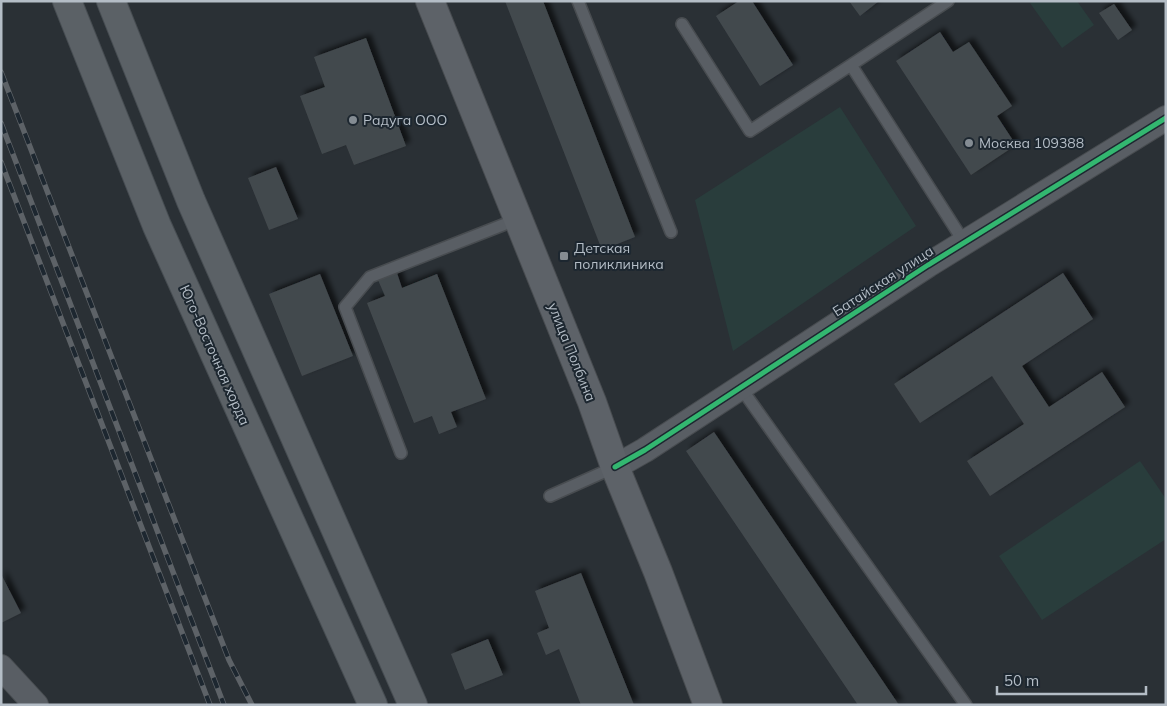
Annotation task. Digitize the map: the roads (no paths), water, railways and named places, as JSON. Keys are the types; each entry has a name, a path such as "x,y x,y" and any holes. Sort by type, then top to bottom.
{"main road":[{"name":"Юго-Восточная хорда","path":"67,1 157,226 372,705"},
{"path":"111,1 191,201 413,705"},
{"name":"улица Полбина","path":"430,1 592,402 615,467 658,572 708,705"}],"street":[{"name":"Батайская улица","path":"615,467 645,450 964,242 1166,118"},
{"path":"1,667 36,705"}],"lane":[{"path":"578,1 671,232"},
{"path":"682,24 750,131 948,1"},
{"path":"851,65 964,242"},
{"path":"401,453 345,307 370,277 518,219"},
{"path":"741,388 966,705"},
{"path":"550,496 615,467"}],"railway":[{"path":"1,72 229,660 252,705"},
{"path":"1,123 224,705"},
{"path":"1,162 210,705"}],"place":[{"name":"Радуга ООО","path":"353,120"},
{"name":"Москва 109388","path":"969,143"},
{"name":"Детская поликлиника","path":"564,256"}]}
